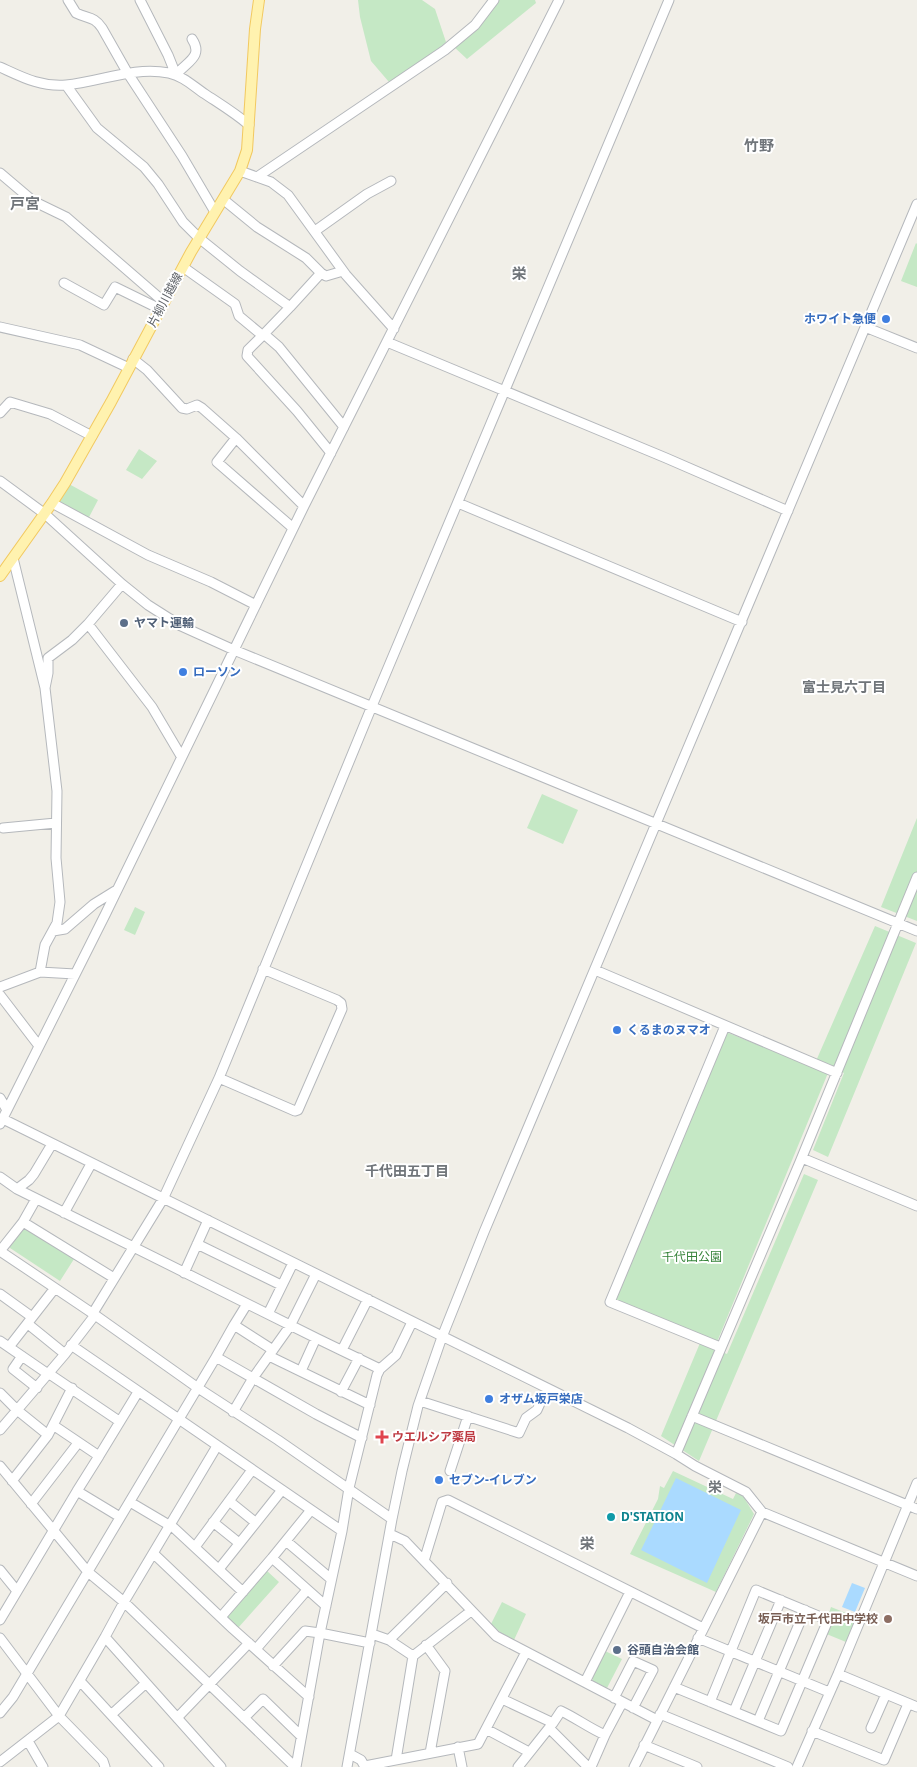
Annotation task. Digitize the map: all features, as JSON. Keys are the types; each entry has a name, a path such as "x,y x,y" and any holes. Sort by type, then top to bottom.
{"main road":[{"name":"片柳川越線","path":"0,576 45,514 92,436 199,238 240,171 246,150 249,125 255,29 259,0"}],"street":[{"path":"68,0 76,13 97,21 215,212"},
{"path":"140,0 165,48 176,75"},
{"path":"257,177 445,50 475,25 494,0"},
{"path":"0,1430 65,1354 94,1314 163,1199 219,1078 372,706 669,0"},
{"path":"557,1 293,528 2,1121 368,1299 676,1454 746,1492 762,1512 917,1576"},
{"path":"176,75 196,54 197,48 192,39"},
{"path":"0,67 28,81 66,85 128,72 157,71 176,75 224,105 249,125"},
{"path":"66,85 97,128 144,167 158,184 182,222 240,271 290,307"},
{"path":"240,171 271,182 288,195 343,270 394,329"},
{"path":"0,173 34,201 66,217 88,235 162,306"},
{"path":"315,232 367,194 390,180"},
{"path":"224,200 257,227 306,258 326,276 343,270"},
{"path":"347,1767 402,1470 420,1400 442,1337 484,1232 917,204"},
{"path":"183,267 235,304 239,316 279,347 344,427"},
{"path":"321,273 248,350 247,356 297,411 331,453"},
{"path":"64,283 104,305 115,287 162,306"},
{"path":"0,327 80,346 147,370 182,408 186,409 197,405 202,408 236,438 304,506"},
{"path":"865,327 917,348"},
{"path":"387,342 788,511"},
{"path":"0,413 10,402 50,414 92,436"},
{"path":"236,438 217,462 293,528"},
{"path":"0,482 45,514 148,606 181,626 234,650 656,825 917,931"},
{"path":"52,503 148,555 211,582 256,605"},
{"path":"458,503 742,622"},
{"path":"14,558 45,688 57,791 56,858 60,902 57,922 45,946 40,972"},
{"path":"45,688 48,658 72,640 88,624 122,584"},
{"path":"88,624 152,706 181,756"},
{"path":"3,828 56,823"},
{"path":"676,1454 802,1158 917,877"},
{"path":"53,931 65,928 94,904 116,890"},
{"path":"219,1078 295,1111 298,1110 342,1009 341,1003 337,1000 263,969"},
{"path":"595,970 837,1073"},
{"path":"0,987 40,972 75,974"},
{"path":"0,996 39,1046"},
{"path":"720,1347 610,1302 725,1026"},
{"path":"0,1098 7,1110"},
{"path":"16,1189 34,1174 52,1144"},
{"path":"802,1158 917,1206"},
{"path":"64,1213 91,1164"},
{"path":"0,1178 16,1189 380,1369"},
{"path":"36,1199 23,1222 0,1251 392,1519"},
{"path":"184,1273 208,1220"},
{"path":"23,1222 114,1278"},
{"path":"197,1244 281,1285"},
{"path":"268,1314 293,1263"},
{"path":"234,1412 253,1378 290,1326 316,1274"},
{"path":"9,1347 54,1288"},
{"path":"0,1294 65,1354"},
{"path":"342,1350 368,1299"},
{"path":"0,1714 13,1698 247,1304"},
{"path":"295,1767 349,1488 377,1375 380,1369 396,1355 412,1322"},
{"path":"234,1325 271,1353 301,1371 370,1405"},
{"path":"301,1371 316,1338"},
{"path":"0,1340 119,1421"},
{"path":"71,1345 342,1531"},
{"path":"22,1356 13,1369 37,1388"},
{"path":"216,1357 362,1438"},
{"path":"341,1392 359,1358"},
{"path":"12,1481 48,1435 72,1388"},
{"path":"420,1400 519,1433 526,1418 537,1410 547,1388"},
{"path":"0,1620 138,1392"},
{"path":"0,1393 16,1410 48,1435"},
{"path":"450,1471 468,1416"},
{"path":"692,1416 912,1507"},
{"path":"53,1425 99,1456"},
{"path":"31,1504 78,1442"},
{"path":"0,1762 60,1716 124,1602 217,1446"},
{"path":"1,1469 88,1572 124,1602 295,1767"},
{"path":"196,1547 212,1522 252,1470"},
{"path":"797,1767 884,1562 912,1507 917,1483"},
{"path":"219,1569 282,1490"},
{"path":"77,1491 120,1518"},
{"path":"424,1561 442,1502 448,1500 703,1628"},
{"path":"229,1501 255,1522"},
{"path":"130,1502 174,1528 242,1592"},
{"path":"221,1618 310,1510"},
{"path":"634,1767 762,1512"},
{"path":"212,1522 239,1543"},
{"path":"390,1534 405,1541 496,1636 633,1708 788,1767"},
{"path":"286,1541 331,1579"},
{"path":"154,1554 273,1666 309,1697"},
{"path":"272,1558 326,1606"},
{"path":"0,1570 17,1591"},
{"path":"389,1640 447,1583"},
{"path":"177,1718 210,1684 253,1646 307,1590"},
{"path":"674,1688 781,1731 828,1620 756,1590 710,1702"},
{"path":"585,1682 630,1592"},
{"path":"734,1712 780,1600"},
{"path":"758,1721 805,1610"},
{"path":"396,1760 413,1656 471,1611"},
{"path":"273,1666 305,1631 389,1640 413,1656"},
{"path":"105,1637 221,1767"},
{"path":"0,1638 60,1716 103,1762 105,1767"},
{"path":"698,1638 830,1692"},
{"path":"426,1645 445,1670 430,1753"},
{"path":"350,1754 361,1760 365,1766 478,1744 526,1652"},
{"path":"502,1699 551,1725 590,1767 605,1735 633,1661 653,1670 633,1708"},
{"path":"838,1674 917,1707"},
{"path":"80,1681 159,1767"},
{"path":"112,1714 146,1683"},
{"path":"871,1728 886,1694"},
{"path":"244,1718 263,1699 301,1736"},
{"path":"812,1731 884,1760 908,1704"},
{"path":"518,1767 561,1710 584,1725 605,1735"},
{"path":"486,1729 529,1752"},
{"path":"28,1741 42,1767"},
{"path":"644,1745 697,1767"},
{"path":"458,1748 462,1767"}],"green space":[{"path":"358,0 422,0 435,9 446,42 411,71 389,82 371,61 360,17"},
{"path":"499,0 535,0 536,3 467,59 453,46 480,25"},
{"path":"917,244 917,287 901,281"},
{"path":"139,449 157,461 142,479 126,470"},
{"path":"69,484 98,500 87,521 58,502"},
{"path":"542,794 578,810 563,844 527,828"},
{"path":"917,818 917,921 881,907"},
{"path":"135,907 145,912 135,935 124,930"},
{"path":"875,926 916,943 828,1157 813,1150 844,1073 816,1061"},
{"name":"千代田公園","path":"726,1032 828,1073 717,1342 613,1301"},
{"path":"804,1174 818,1180 699,1461 661,1436 700,1343 727,1354"},
{"path":"22,1227 74,1259 60,1281 10,1248 9,1246"},
{"path":"673,1471 733,1499 736,1493 743,1496 754,1514 716,1592 630,1554 658,1499 660,1486 664,1488"},
{"path":"266,1570 279,1582 238,1628 227,1618 227,1615"},
{"path":"502,1602 526,1614 514,1640 501,1633 491,1624"},
{"path":"831,1607 856,1617 846,1642 824,1633 831,1617 828,1616"},
{"path":"605,1651 622,1659 607,1688 593,1681 592,1677"}],"water":[{"path":"676,1478 741,1510 707,1583 641,1550"},
{"path":"852,1583 865,1588 855,1612 842,1607"}],"place":[{"name":"ホワイト急便","path":"886,319"},
{"name":"ヤマト運輸","path":"124,623"},
{"name":"ローソン","path":"183,672"},
{"name":"くるまのヌマオ","path":"617,1030"},
{"name":"オザム坂戸栄店","path":"489,1399"},
{"name":"ウエルシア薬局","path":"382,1437"},
{"name":"セブン-イレブン","path":"439,1480"},
{"name":"D'STATION","path":"611,1517"},
{"name":"坂戸市立千代田中学校","path":"888,1619"},
{"name":"谷頭自治会館","path":"617,1650"}],"district":[{"name":"竹野","path":"759,146"},
{"name":"戸宮","path":"25,204"},
{"name":"栄","path":"519,274"},
{"name":"富士見六丁目","path":"844,687"},
{"name":"千代田五丁目","path":"407,1171"},
{"name":"栄","path":"715,1487"},
{"name":"栄","path":"587,1544"}]}
